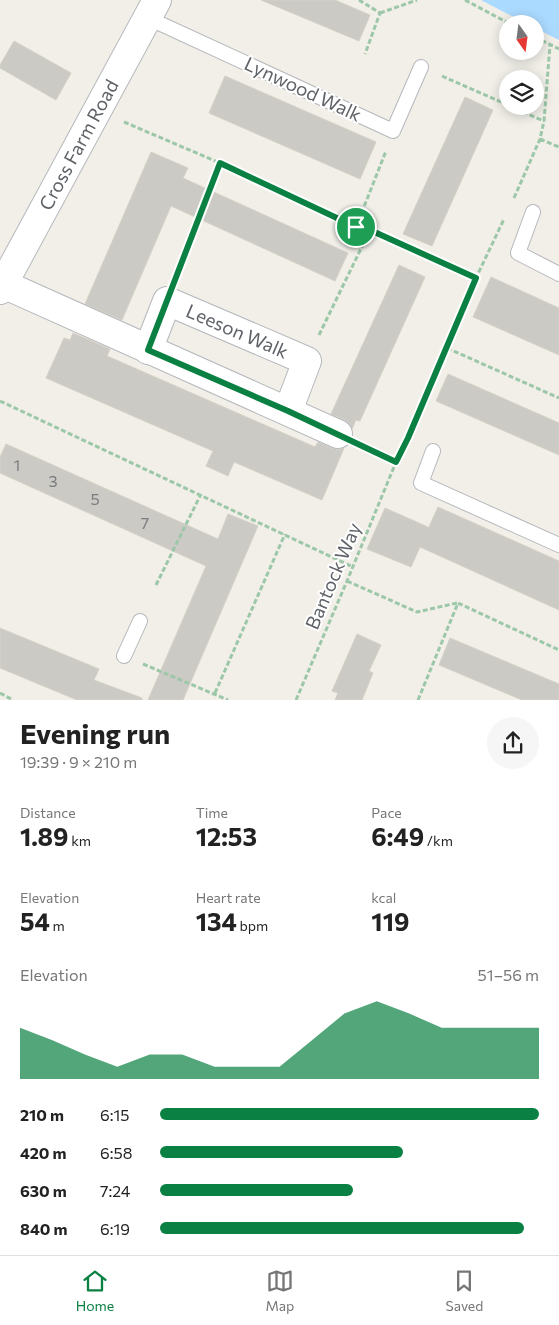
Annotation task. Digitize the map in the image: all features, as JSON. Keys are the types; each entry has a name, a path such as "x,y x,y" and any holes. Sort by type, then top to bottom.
{"street":[{"name":"Cross Farm Road","path":"2,287 153,9"},
{"path":"2,287 338,434"},
{"name":"Leeson Walk","path":"148,350 167,301 307,360 288,411"}],"lane":[{"name":"Lynwood Walk","path":"153,9 393,131"},
{"path":"393,131 422,67"},
{"path":"533,212 518,253 559,274"},
{"path":"433,451 421,483 559,546"},
{"path":"124,656 140,621"}],"path":[{"path":"359,0 380,13"},
{"path":"380,13 417,0"},
{"path":"466,0 499,18"},
{"path":"365,54 380,13"},
{"path":"544,42 559,49"},
{"path":"514,198 540,139 544,121 550,45"},
{"path":"422,67 499,102"},
{"path":"98,110 220,163 356,227 370,230 476,278"},
{"path":"530,115 544,121"},
{"path":"356,227 393,131"},
{"path":"540,139 559,147"},
{"path":"167,301 220,163"},
{"name":"Bantock Way","path":"296,700 396,462 476,278 506,215"},
{"path":"307,360 370,230"},
{"path":"447,348 559,398"},
{"path":"0,401 353,567"},
{"path":"338,434 396,462"},
{"path":"156,585 201,494"},
{"path":"215,694 284,534"},
{"path":"347,581 418,612 458,603 559,650"},
{"path":"418,700 458,603"},
{"path":"124,656 228,700"},
{"path":"0,694 13,700"}],"water":[{"path":"481,0 559,0 559,40 544,32 544,15 510,15"}],"building":[{"path":"261,0 335,0 370,15 359,41"},
{"path":"14,41 71,73 56,100 0,68"},
{"path":"225,76 376,142 360,179 209,113"},
{"path":"465,97 493,110 432,246 403,234"},
{"path":"151,152 188,168 183,178 348,253 335,281 171,206 122,320 85,304"},
{"path":"399,265 425,277 360,421 356,420 352,429 345,420 331,414"},
{"path":"491,277 559,308 559,355 473,317"},
{"path":"73,333 110,349 107,356 315,447 318,442 339,450 344,448 322,500 234,462 228,476 206,466 213,451 46,378 64,338 70,340"},
{"path":"448,374 559,423 559,455 436,401"},
{"path":"6,444 218,539 228,514 258,526 183,700 148,700 206,566 0,473 0,457"},
{"path":"438,507 559,561 559,610 420,547 411,567 367,549 385,508 428,527 428,529"},
{"path":"0,628 99,669 94,680 142,698 142,700 77,700 0,668"},
{"path":"357,634 381,645 369,671 373,673 362,700 335,700 338,693 332,691"},
{"path":"450,638 559,684 559,700 522,700 439,665"}],"route":[{"path":"220,163 356,227 370,230 476,278 396,462 288,411 148,350 220,163"}]}
